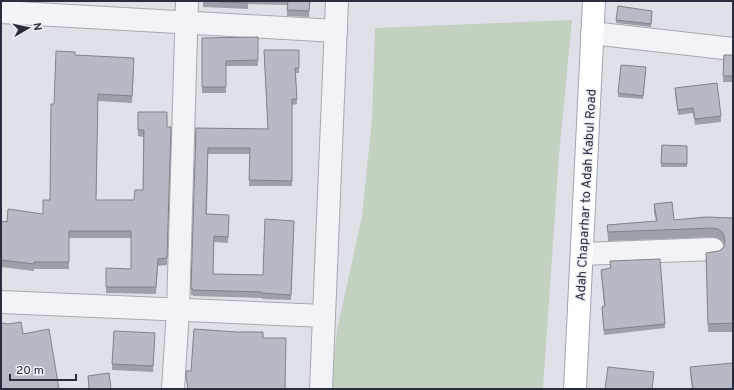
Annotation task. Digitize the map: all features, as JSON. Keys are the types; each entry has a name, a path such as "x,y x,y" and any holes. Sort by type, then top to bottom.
{"main road":[{"name":"Adah Chaparhar to Adah Kabul Road","path":"575,389 594,1"}],"street":[{"path":"173,389 178,310 187,1"},
{"path":"322,389 337,1"},
{"path":"1,12 336,31"},
{"path":"592,33 733,49"},
{"path":"582,254 712,249"},
{"path":"1,302 324,316"}],"green space":[{"path":"572,20 559,155 543,389 331,389 337,330 362,216 372,119 375,28"}],"building":[{"path":"203,1 248,1 248,3"},
{"path":"288,1 310,1 309,11 287,10"},
{"path":"618,6 652,11 651,24 616,20"},
{"path":"258,37 258,60 226,61 226,87 202,87 202,38"},
{"path":"264,50 299,50 299,68 295,68 297,99 292,99 292,181 249,180 250,148 208,148 206,214 229,215 228,237 214,236 213,274 263,275 265,219 294,221 291,295 262,292 193,290 191,289 196,128 268,129"},
{"path":"56,51 75,52 75,55 134,58 132,96 98,94 96,200 134,200 135,190 143,190 144,130 138,130 138,112 167,112 167,127 171,127 167,258 158,259 156,287 106,287 106,268 131,269 131,231 69,231 69,262 34,262 34,264 1,260 1,221 7,222 8,209 43,214 43,200 50,200 51,104 54,104"},
{"path":"724,55 733,55 733,76 723,76"},
{"path":"621,65 646,67 643,96 618,93"},
{"path":"717,83 721,116 695,119 693,108 678,110 675,88"},
{"path":"662,145 687,146 687,164 661,163"},
{"path":"672,202 674,220 706,217 733,218 733,323 708,324 706,253 719,251 724,247 725,240 723,233 718,229 608,232 607,225 657,221 654,204"},
{"path":"660,259 665,324 604,330 602,307 605,306 601,270 611,268 610,261"},
{"path":"21,322 23,334 49,329 59,389 1,389 1,323 8,324"},
{"path":"194,329 263,332 263,338 286,338 285,389 188,389 186,371 191,371"},
{"path":"114,331 155,333 153,366 112,364"},
{"path":"733,363 733,389 693,389 690,367"},
{"path":"608,367 654,372 652,389 605,389"},
{"path":"109,373 111,389 89,389 88,376"}]}
